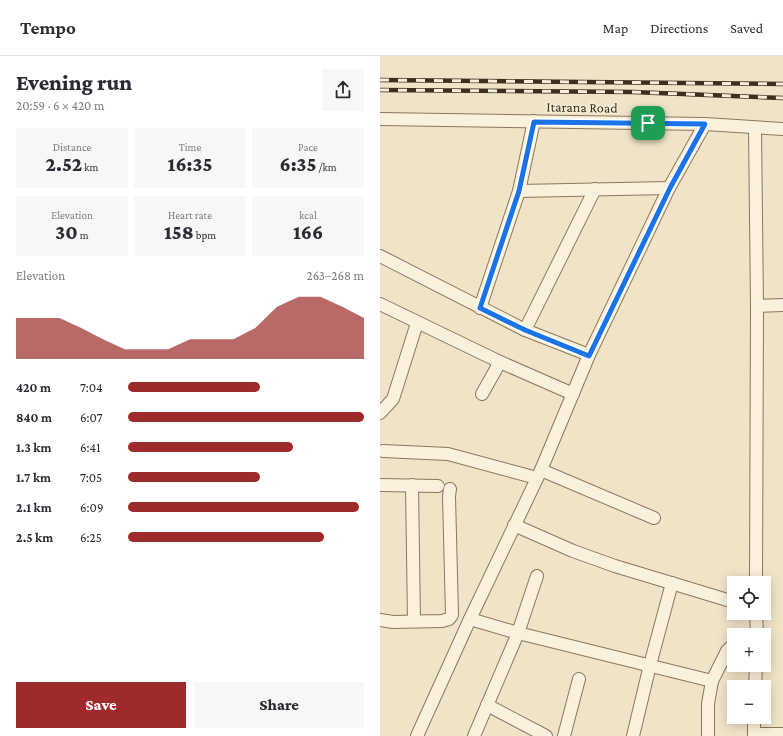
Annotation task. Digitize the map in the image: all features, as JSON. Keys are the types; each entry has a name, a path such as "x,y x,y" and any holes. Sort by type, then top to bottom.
{"street":[{"name":"Itarana Road","path":"380,119 705,124 755,128 783,128"},
{"path":"480,308 519,191 534,122"},
{"path":"417,736 470,619 539,474 589,356 670,188 705,124"},
{"path":"755,128 757,306 756,576"},
{"path":"519,191 670,188"},
{"path":"525,330 595,189"},
{"path":"380,256 525,330 589,356"},
{"path":"380,304 500,362 573,394"},
{"path":"757,306 783,305"},
{"path":"380,413 393,399 417,322"},
{"path":"482,394 500,362"},
{"path":"383,450 448,454 539,474 654,518"},
{"path":"380,485 438,486"},
{"path":"412,485 414,621"},
{"path":"380,620 393,622 442,621 449,619 452,614 450,489"},
{"path":"514,525 573,551 615,566 727,600"},
{"path":"474,736 518,633 538,576"},
{"path":"633,736 672,583"},
{"path":"470,619 518,633 712,681"},
{"path":"708,736 708,704 712,681 727,651"},
{"path":"564,736 579,679"},
{"path":"487,705 546,736"},
{"path":"754,724 754,735 783,734"}],"railway":[{"path":"380,80 783,84"},
{"path":"380,90 633,92 783,98"}],"route":[{"path":"534,122 648,123 705,124 670,188 589,356 525,330 480,308 519,191 534,122"}]}
